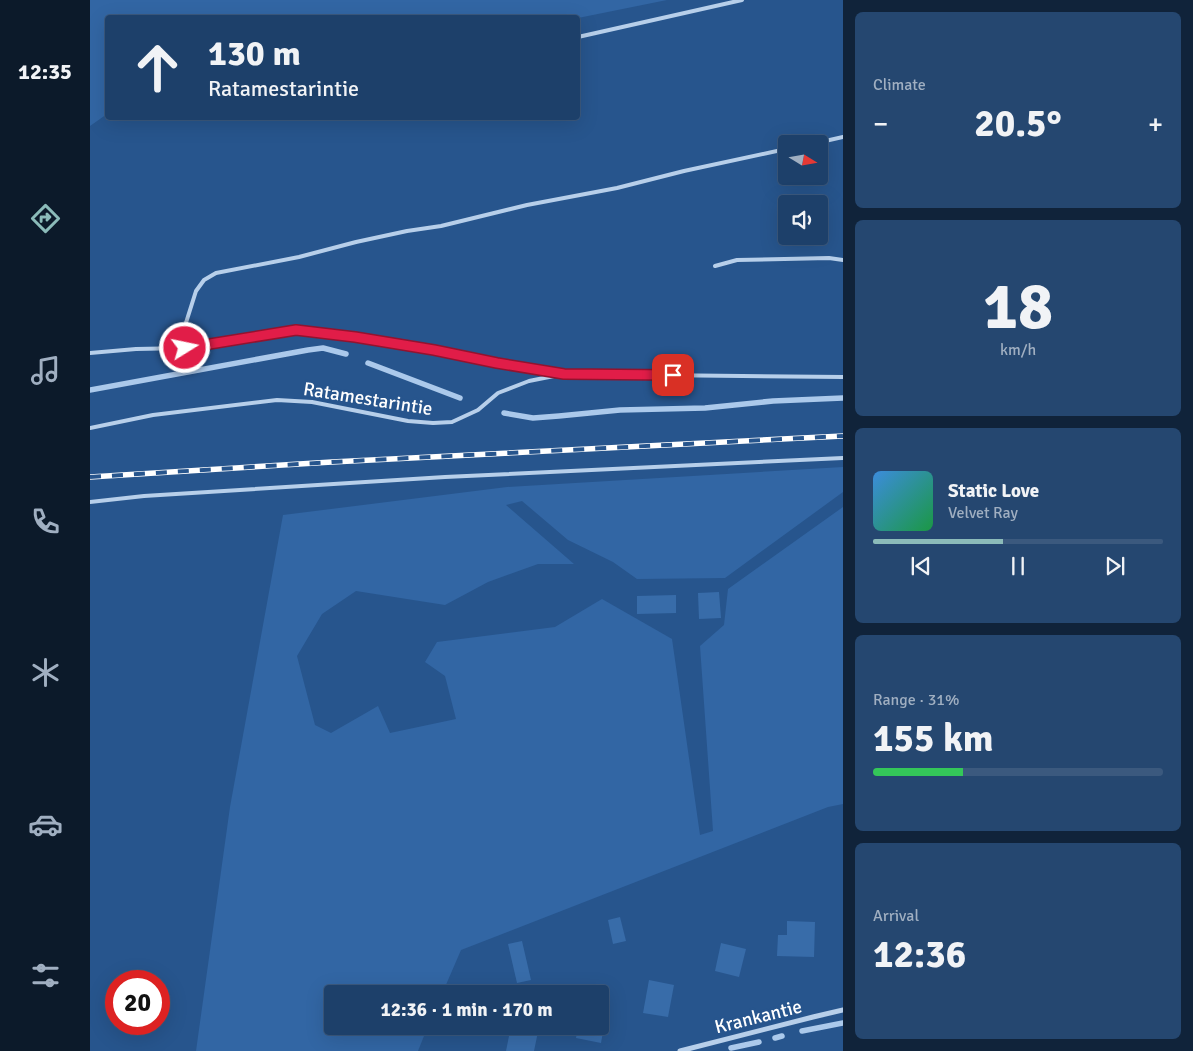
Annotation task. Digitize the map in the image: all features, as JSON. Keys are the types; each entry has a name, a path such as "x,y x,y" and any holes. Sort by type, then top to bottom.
{"street":[{"name":"Krankantie","path":"680,1051 843,1010"}],"lane":[{"path":"580,37 742,0"},
{"path":"828,140 843,137"},
{"path":"185,348 183,339 184,329 196,291 204,280 216,273 299,257 356,242 440,226 527,205 617,188 778,151"},
{"path":"715,266 736,260 829,258 843,260"},
{"path":"90,353 136,349 185,348 296,330 355,337 564,374"},
{"name":"Ratamestarintie","path":"90,428 153,415 277,400 312,402 408,421 432,424 452,422 478,410 498,393 529,381 564,374 843,377"},
{"path":"90,502 144,496 435,477 843,458"}],"shaded area":[{"path":"90,0 667,0 580,18 580,15 105,15 105,115 90,126"},
{"path":"843,467 843,492 725,578 637,579 613,562 568,540 522,501 506,505 574,564 538,564 488,582 445,605 356,591 322,614 297,656 315,725 331,733 378,706 390,733 456,719 445,676 425,662 437,642 555,627 602,599 672,639 700,835 713,831 700,646 724,625 728,589 843,507 843,804 828,807 461,950 446,985 324,985 324,1035 424,1035 418,1051 196,1051 230,807 283,515 507,487"}],"building":[{"path":"719,592 721,618 699,619 698,593"},
{"path":"676,595 676,613 637,614 637,596"},
{"path":"620,917 626,941 613,944 608,920"},
{"path":"787,921 815,922 814,957 777,956 778,935 787,935"},
{"path":"522,941 531,980 517,983 508,944"},
{"path":"721,943 746,949 739,977 715,971"},
{"path":"649,980 674,985 668,1017 643,1013"},
{"path":"509,1035 537,1035 534,1051 506,1051"},
{"path":"576,1035 602,1035 601,1043 576,1038"}],"waterway":[{"path":"90,390 308,350 323,348 346,354"},
{"path":"368,363 460,398"},
{"path":"504,413 533,418 620,410 705,408 773,401 843,398"},
{"path":"802,1031 843,1023"},
{"path":"775,1038 782,1036"},
{"path":"731,1048 759,1042"}],"railway":[{"path":"90,477 332,462 843,436"}],"route":[{"path":"185,348 296,330 355,337 564,374 673,375"}]}
